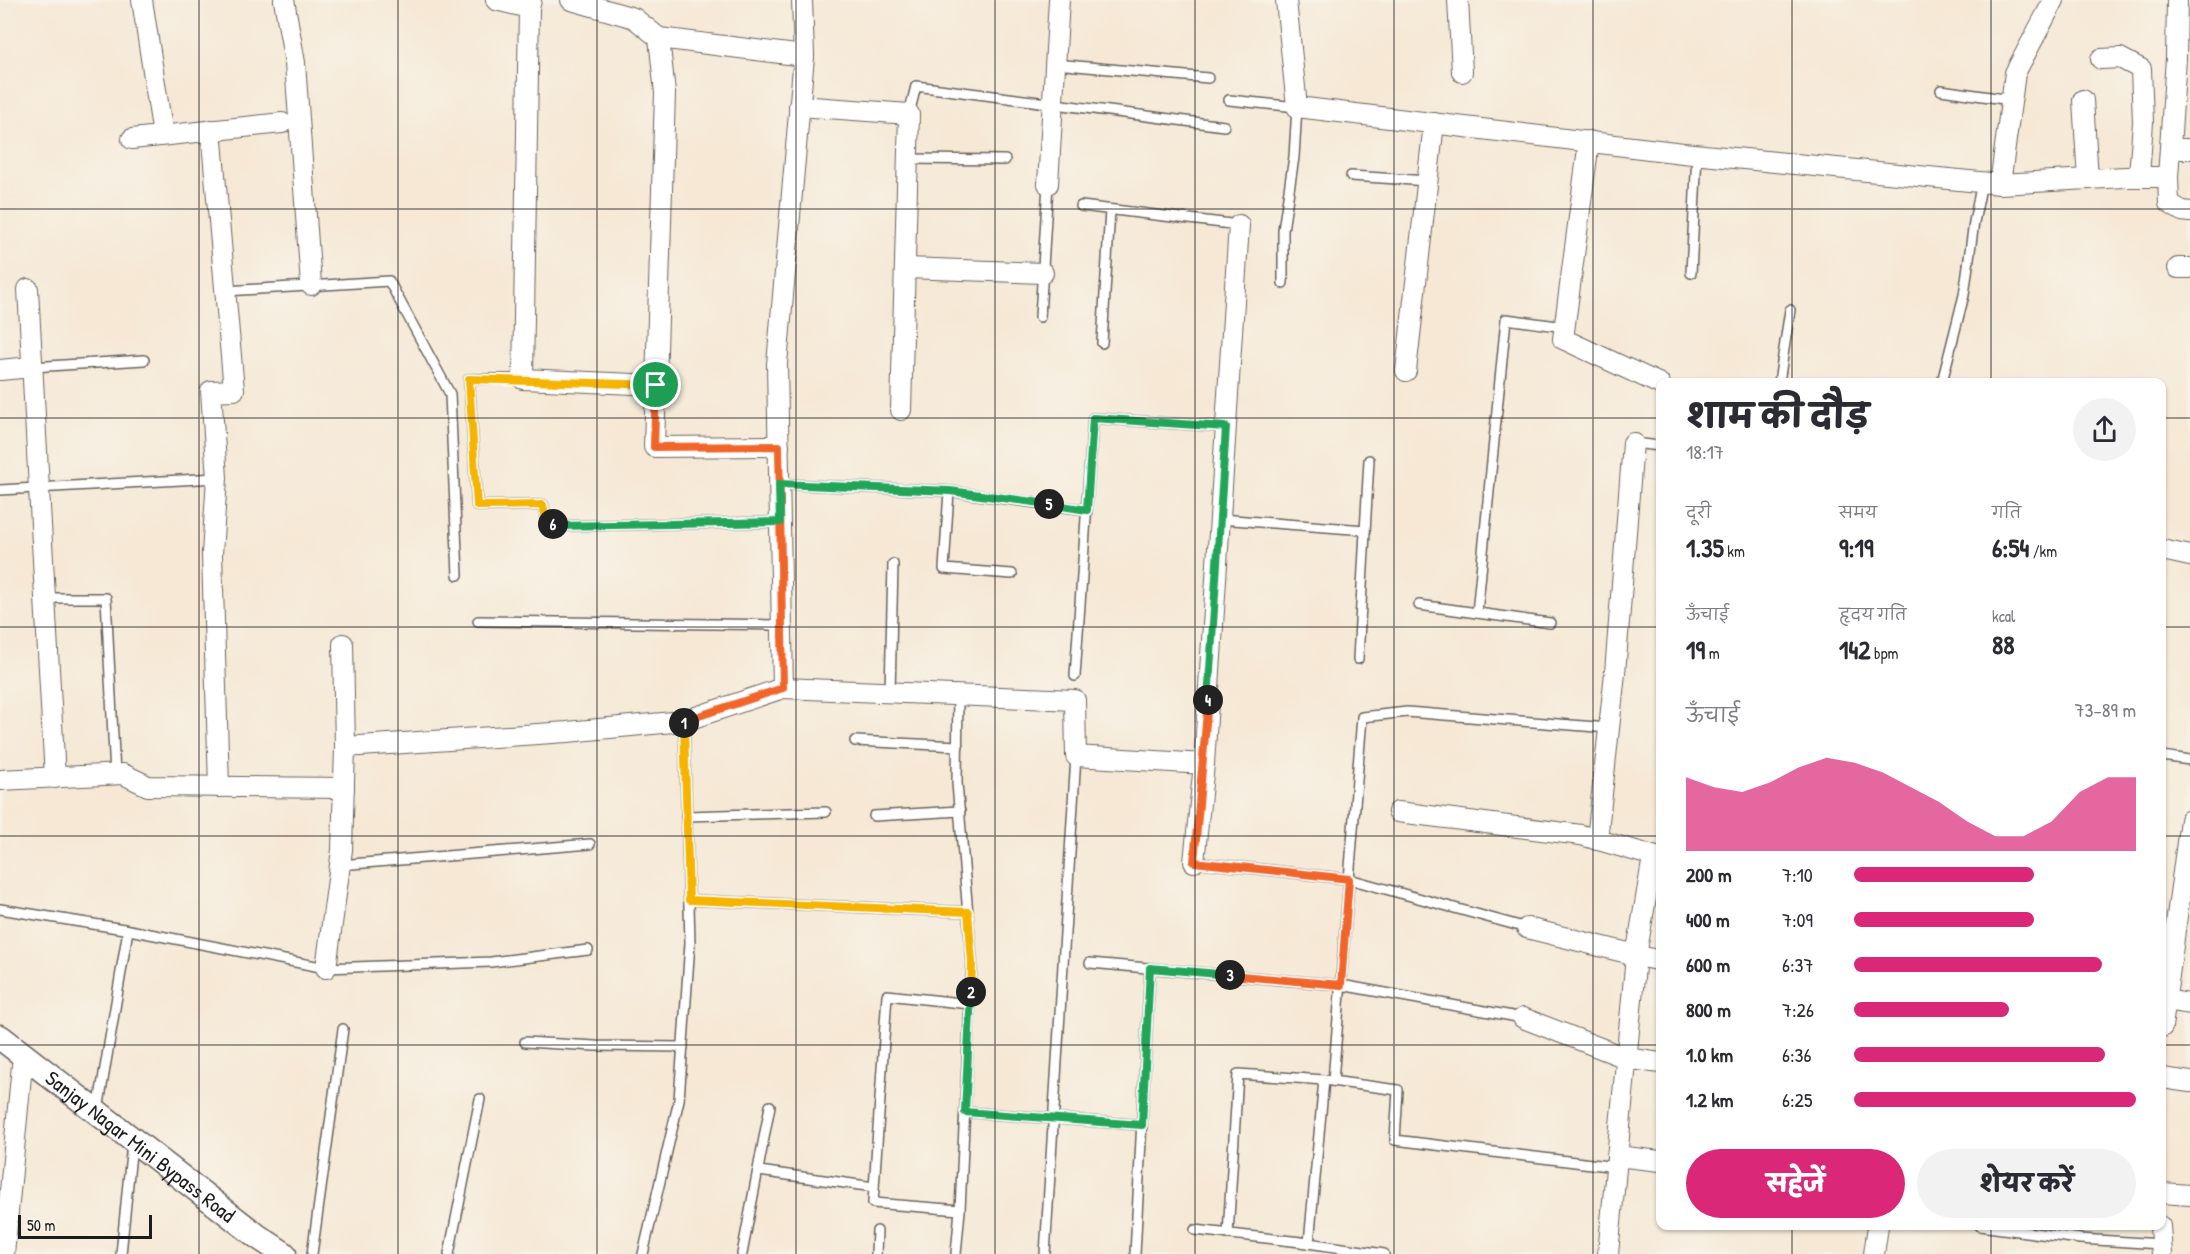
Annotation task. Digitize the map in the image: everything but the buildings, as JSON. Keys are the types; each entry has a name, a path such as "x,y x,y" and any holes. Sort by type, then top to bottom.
{"street":[{"path":"142,0 163,135"},
{"path":"284,0 295,63 311,285"},
{"path":"496,0 530,4 523,380 656,385"},
{"path":"571,0 634,18 659,39 804,56"},
{"path":"783,688 777,364 804,56 802,0"},
{"path":"1048,184 1059,0"},
{"path":"1286,0 1297,107 1697,154 1991,183 2139,176 2168,177"},
{"path":"1458,0 1462,72"},
{"path":"1991,183 2011,100 2015,73 2054,0"},
{"path":"2177,0 2183,58 2170,149 2169,203 2182,211 2190,212"},
{"path":"659,39 665,93 654,447 779,446"},
{"path":"2101,59 2120,58 2141,69 2143,122 2139,176"},
{"path":"2083,100 2088,179"},
{"path":"800,106 909,114 901,410"},
{"path":"132,139 282,123"},
{"path":"1406,371 1434,123"},
{"path":"211,130 234,390 211,391 217,478 212,554 219,787"},
{"path":"1589,141 1563,339 1656,382"},
{"path":"2170,149 2190,150"},
{"path":"1194,862 1204,764 1239,225"},
{"path":"906,268 1043,273"},
{"path":"28,289 55,778"},
{"path":"0,370 32,367"},
{"path":"1598,840 1633,443"},
{"path":"2166,551 2190,556"},
{"path":"326,968 340,865 345,747 343,644"},
{"path":"345,747 556,733 684,721 783,688 1075,700 1076,756 1204,764"},
{"path":"0,780 123,774 148,786 344,788"},
{"path":"1398,812 1581,835 1656,858"},
{"path":"2166,975 2167,950 2185,894 2190,820"},
{"path":"1609,1254 1636,956 1656,863"},
{"path":"1527,928 1656,960"},
{"path":"2166,1000 2190,1004"},
{"path":"1523,1018 1626,1058 1656,1062"},
{"name":"Sanjay Nagar Mini Bypass Road","path":"0,1037 257,1236 284,1254"},
{"path":"4,1254 23,1055"},
{"path":"2166,1079 2190,1082"},
{"path":"1617,1162 1656,1161"},
{"path":"2166,1193 2190,1196"},
{"path":"1874,1254 1877,1230"}],"lane":[{"path":"1055,64 1208,78"},
{"path":"909,114 916,86 1224,126"},
{"path":"1941,90 2011,100"},
{"path":"1229,100 1297,107 1294,157 1283,230 1283,283"},
{"path":"1691,273 1697,154"},
{"path":"908,159 1005,160"},
{"path":"1351,176 1428,181"},
{"path":"1943,378 1964,295 1974,222 1991,183"},
{"path":"1040,317 1048,184"},
{"path":"1081,206 1239,225"},
{"path":"1102,344 1110,210"},
{"path":"225,291 389,282 450,393 458,575"},
{"path":"1780,378 1790,310"},
{"path":"1477,613 1506,320 1565,327"},
{"path":"32,367 144,360"},
{"path":"523,380 469,379 477,506 543,505 546,520 556,526 780,522"},
{"path":"1075,676 1093,418 1226,427"},
{"path":"1633,443 1656,446"},
{"path":"1358,659 1369,460"},
{"path":"0,490 217,478"},
{"path":"779,484 950,491 1087,510"},
{"path":"950,491 944,569 1012,574"},
{"path":"1220,519 1365,530"},
{"path":"890,692 893,564"},
{"path":"45,598 106,598 115,775"},
{"path":"1419,605 1550,623"},
{"path":"477,621 782,625"},
{"path":"956,1254 972,962 960,811 958,694"},
{"path":"1309,1243 1341,985 1362,717 1407,712 1609,728"},
{"path":"643,1254 679,1100 690,943 684,721"},
{"path":"855,741 958,746"},
{"path":"1045,1254 1076,756"},
{"path":"2166,757 2190,760"},
{"path":"874,816 960,811"},
{"path":"686,816 826,812"},
{"path":"340,865 590,844"},
{"path":"1194,862 1349,879 1527,928"},
{"path":"689,900 968,912"},
{"path":"0,909 128,930 326,968 491,962 588,950"},
{"path":"98,1113 128,930"},
{"path":"1090,963 1341,985 1523,1018"},
{"path":"1135,1254 1150,968"},
{"path":"960,1210 873,1203 887,995 970,1004"},
{"path":"312,1254 343,1029"},
{"path":"525,1042 683,1047"},
{"path":"1228,1234 1238,1074 1328,1081 1398,1090 1395,1140 1617,1162"},
{"path":"449,1254 480,1099"},
{"path":"742,1254 770,1106"},
{"path":"965,1112 1142,1125"},
{"path":"121,1254 132,1139"},
{"path":"759,1170 874,1187"},
{"path":"1195,1230 1384,1254"},
{"path":"2011,1230 2080,1239 2161,1241"},
{"path":"876,1254 877,1231"}],"route":[{"path":"656,385 469,379 477,506 543,505 546,520 556,526 780,522 779,484 950,491 1087,510 1093,418 1226,427 1204,764 1194,862 1349,879 1341,985 1150,968 1142,1125 965,1112 972,962 968,912 689,900 684,721 783,688 781,574 779,484 779,446 654,447 656,385"}]}
